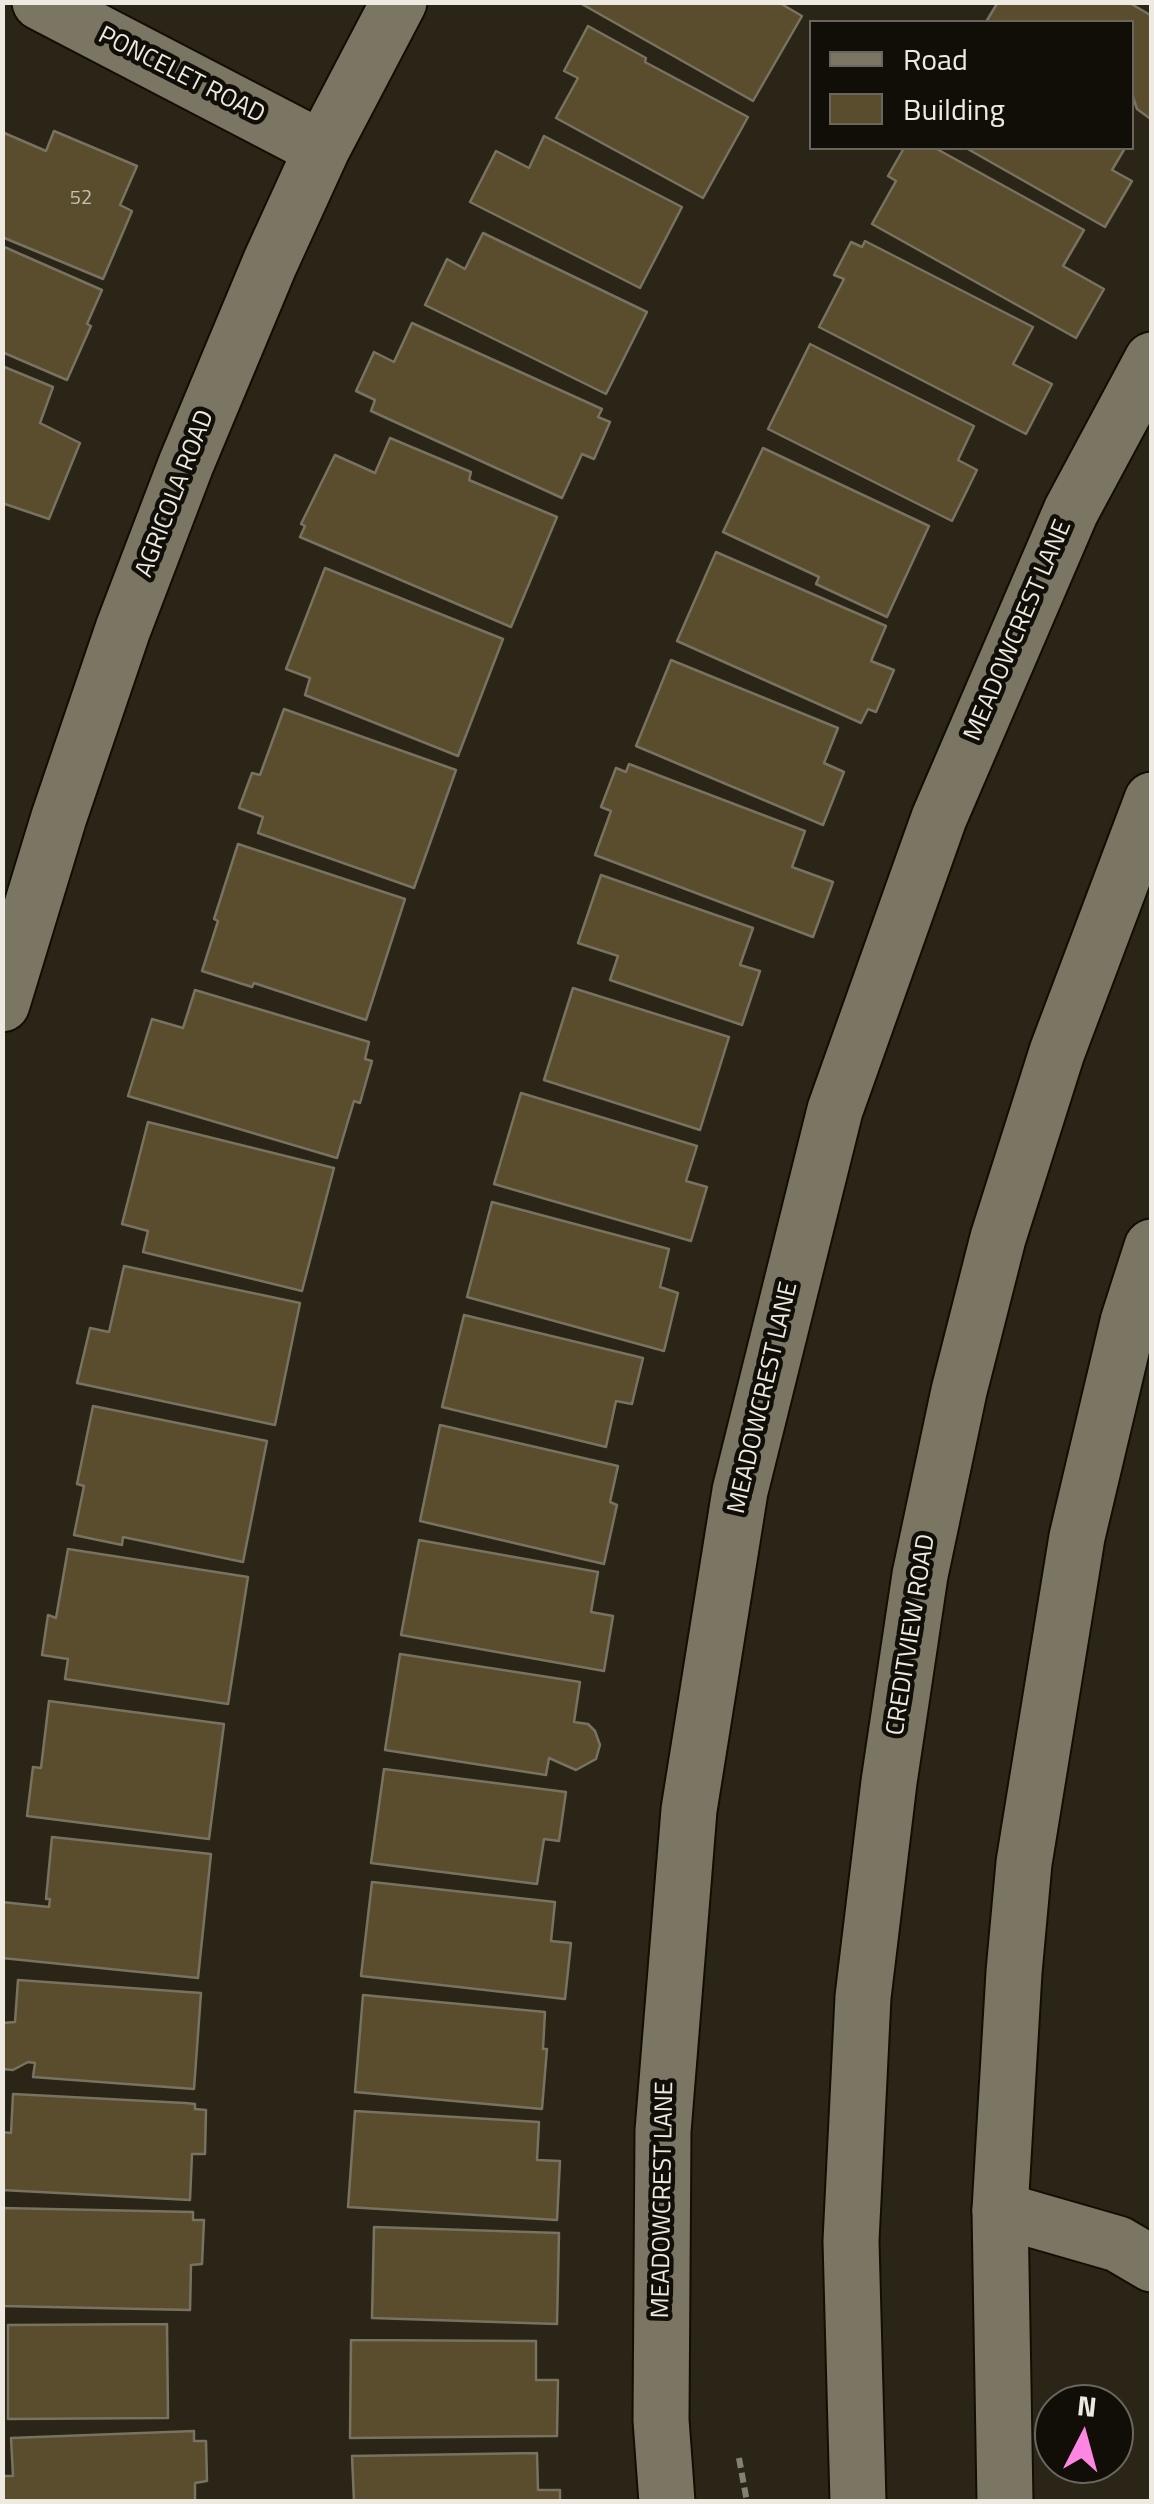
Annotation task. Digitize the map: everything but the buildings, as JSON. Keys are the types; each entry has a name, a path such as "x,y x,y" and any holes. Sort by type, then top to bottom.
{"street":[{"name":"PONCELET ROAD","path":"40,2 322,149"},
{"name":"AGRICOLA ROAD","path":"2,1004 59,817 123,629 194,446 322,149 399,2"},
{"name":"MEADOWCREST LANE","path":"667,2502 660,2420 662,2131 688,1810 740,1490 835,1110 939,818 1071,511 1152,360"},
{"name":"CREDITVIEW ROAD","path":"858,2502 851,2241 863,1996 884,1816 920,1575 959,1391 998,1238 1057,1052 1152,800"},
{"path":"1006,2502 1000,2210 1014,1972 1040,1753 1077,1537 1128,1322 1152,1247"},
{"path":"1000,2210 1118,2244 1152,2264"}],"path":[{"path":"738,2452 746,2502"}]}
